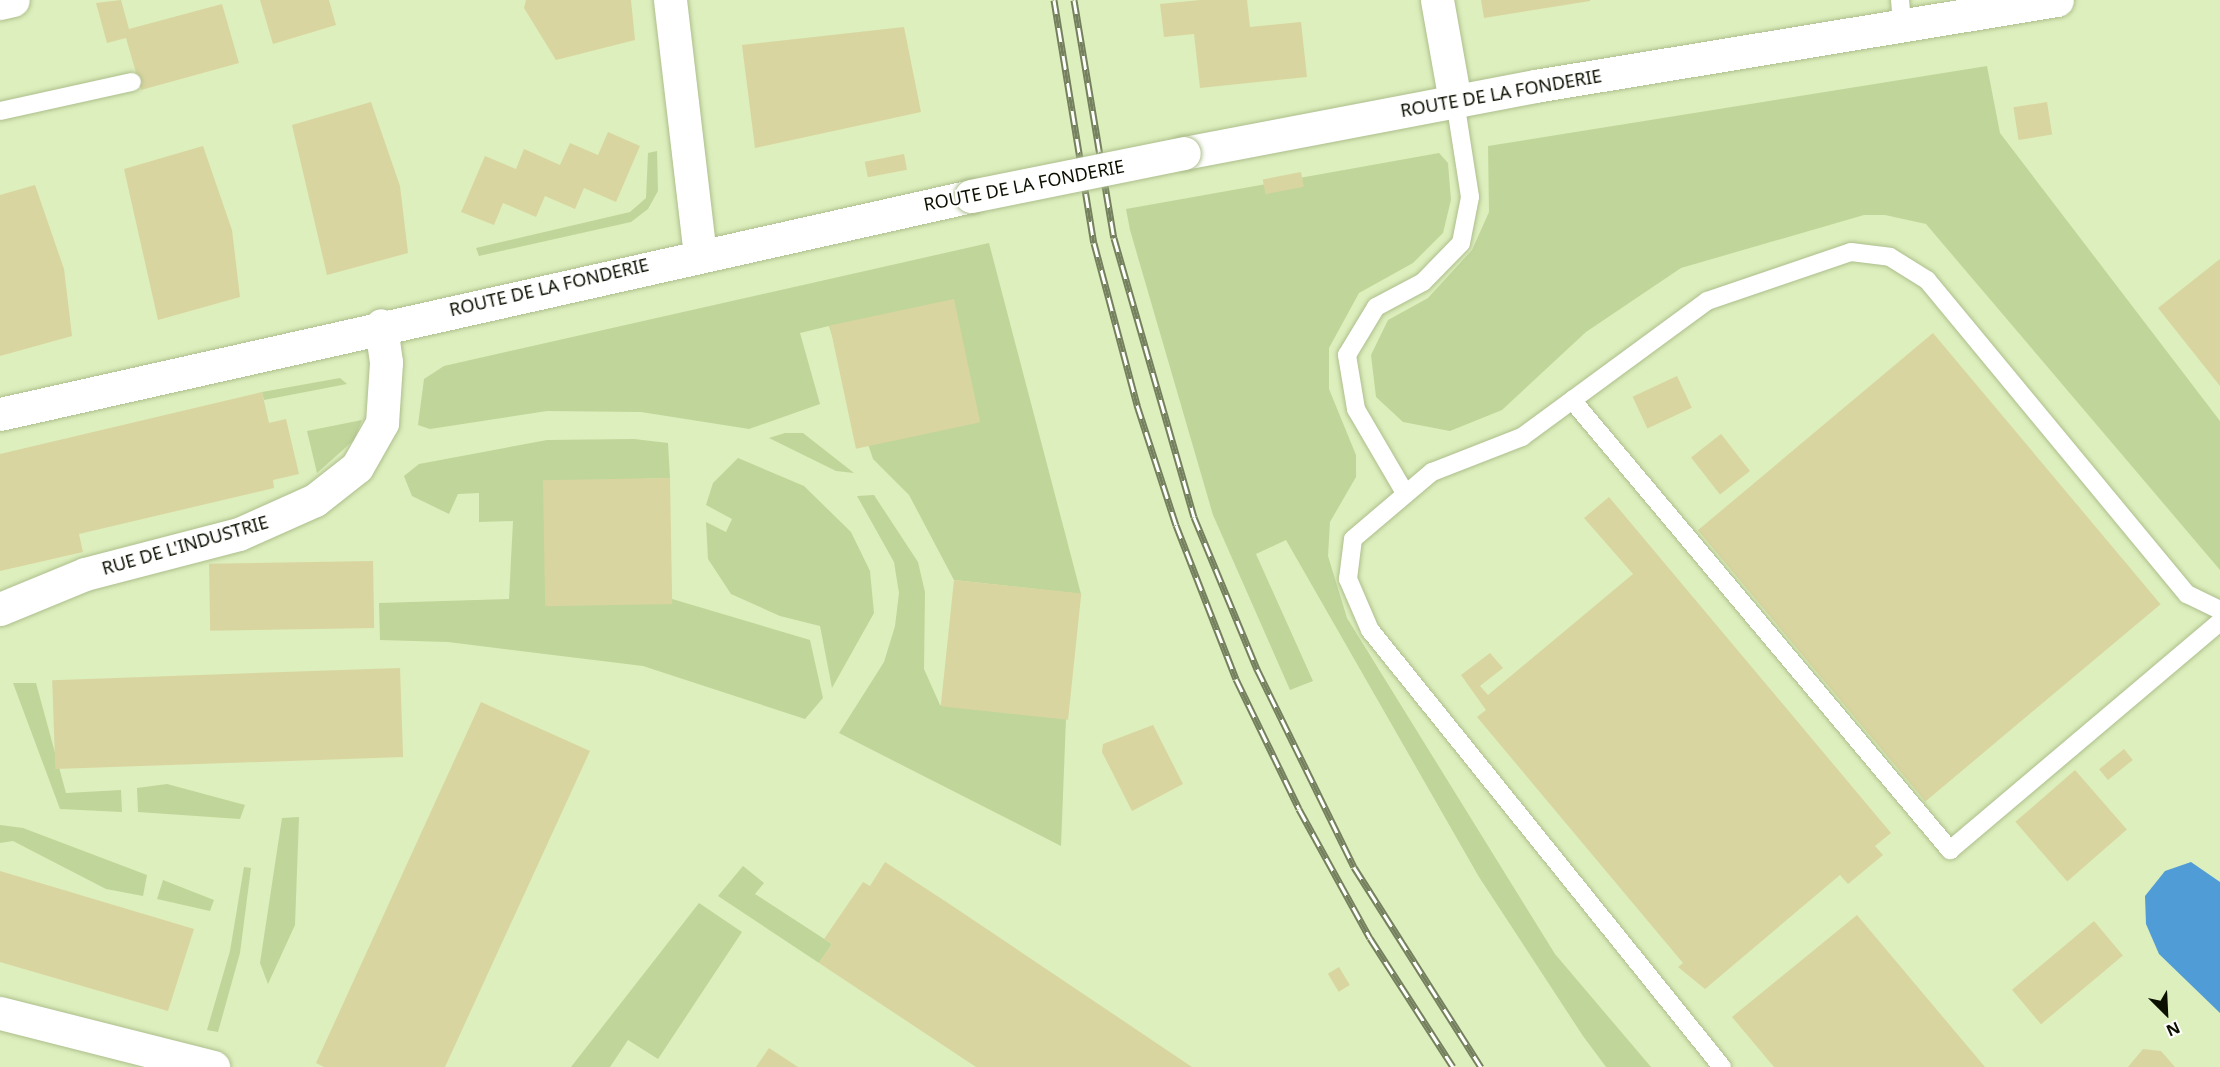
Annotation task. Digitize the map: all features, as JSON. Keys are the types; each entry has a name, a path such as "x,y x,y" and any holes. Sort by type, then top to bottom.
{"main road":[{"path":"0,3 13,0"},
{"path":"670,0 700,254"},
{"path":"1437,0 1455,101"},
{"name":"ROUTE DE LA FONDERIE","path":"0,414 381,325 700,254 1184,153 1901,11 2057,0"},
{"name":"RUE DE L'INDUSTRIE","path":"0,609 85,574 239,534 315,500 357,467 382,423 387,373 381,325"},
{"path":"0,1013 213,1067"}],"lane":[{"path":"0,111 132,82"},
{"path":"1405,493 1356,409 1347,355 1376,307 1423,282 1461,243 1470,197 1455,101"},
{"path":"1722,1067 1370,630 1348,579 1353,538 1432,472 1522,437 1707,301 1851,252 1890,257 1927,280 2187,594 2220,610"},
{"path":"1572,400 1950,850 2220,622"}],"green space":[{"path":"1987,66 2000,133 2220,421 2220,570 1926,224 1885,215 1864,215 1681,268 1586,332 1502,410 1450,431 1403,422 1376,397 1371,355 1388,320 1428,298 1472,250 1489,212 1488,146"},
{"path":"657,151 658,191 648,209 631,222 479,256 476,248 630,212 646,198 648,153"},
{"path":"1439,153 1448,163 1451,200 1443,233 1413,263 1359,293 1329,348 1329,389 1356,455 1356,477 1330,522 1328,556 1347,618 1555,954 1651,1067 1606,1067 1583,1036 1479,877 1286,540 1256,554 1313,681 1290,690 1213,515 1130,230 1126,209"},
{"path":"989,243 1081,594 954,580 909,495 873,459 829,326 800,333 820,404 749,429 641,412 547,411 430,429 418,425 424,379 444,366"},
{"path":"340,378 347,384 264,400 262,392"},
{"path":"362,420 354,440 317,473 307,431"},
{"path":"785,433 803,433 854,473 836,471 769,438"},
{"path":"634,439 668,443 670,478 544,482 662,596 810,640 823,698 805,719 643,666 448,642 380,640 379,603 509,599 513,521 479,522 479,493 458,494 449,514 412,496 404,476 419,464 547,440"},
{"path":"738,458 804,486 851,532 870,571 874,613 832,688 820,626 780,616 731,594 708,559 706,522 726,532 732,519 706,505 713,483"},
{"path":"874,495 918,562 925,592 924,669 940,705 1066,719 1061,846 839,733 884,662 895,626 899,593 894,562 857,496"},
{"path":"13,683 36,683 66,793 121,790 122,812 60,809"},
{"path":"167,784 245,805 240,819 138,812 137,788"},
{"path":"299,817 295,925 268,984 260,963 282,818"},
{"path":"0,825 23,828 147,875 143,896 106,889 13,841 0,843"},
{"path":"743,866 764,883 755,894 832,944 819,963 718,896"},
{"path":"244,867 251,868 240,953 218,1032 207,1030 230,951"},
{"path":"163,880 214,900 210,911 157,899"},
{"path":"699,903 742,932 658,1059 628,1040 610,1067 571,1067"}],"water":[{"path":"2191,862 2220,882 2220,1013 2159,954 2146,924 2145,896 2165,871"}],"building":[{"path":"121,0 129,29 222,4 239,63 141,90 126,38 107,43 96,3"},
{"path":"260,0 329,0 336,25 273,44"},
{"path":"526,0 631,0 635,40 556,60 524,8"},
{"path":"1200,0 1247,0 1250,27 1301,22 1307,77 1200,88 1194,34 1164,37 1160,4"},
{"path":"1481,0 1590,0 1590,1 1484,18"},
{"path":"904,27 921,112 755,148 742,45"},
{"path":"371,102 400,186 408,253 327,275 292,125"},
{"path":"2047,102 2052,135 2019,140 2013,107"},
{"path":"608,132 640,146 616,202 584,188 575,209 545,196 536,217 503,203 494,225 461,212 485,156 516,169 524,149 560,165 570,143 598,155"},
{"path":"203,146 232,230 240,297 158,320 124,169"},
{"path":"904,154 907,170 868,177 865,162"},
{"path":"1301,172 1304,187 1266,194 1263,179"},
{"path":"35,185 64,269 72,336 0,356 0,195"},
{"path":"2220,259 2220,386 2158,308"},
{"path":"954,299 980,422 856,449 830,325"},
{"path":"1933,333 2161,604 1925,802 1698,530"},
{"path":"1677,376 1692,408 1647,428 1633,397"},
{"path":"262,392 269,423 286,419 299,474 273,480 274,488 79,534 83,552 0,571 0,454"},
{"path":"1721,434 1750,471 1720,494 1691,457"},
{"path":"670,478 672,604 545,606 543,480"},
{"path":"1609,497 1891,833 1875,846 1883,855 1848,884 1840,875 1705,989 1678,967 1683,963 1477,717 1486,710 1461,675 1490,653 1503,668 1480,686 1488,695 1633,574 1584,518"},
{"path":"373,561 374,628 210,631 209,564"},
{"path":"954,580 1081,593 1068,720 941,706"},
{"path":"400,668 403,757 55,769 52,680"},
{"path":"481,702 590,751 445,1067 324,1067 316,1063"},
{"path":"1153,725 1183,784 1132,811 1102,752 1103,744"},
{"path":"2124,749 2133,760 2108,780 2099,769"},
{"path":"2075,770 2127,830 2067,881 2015,822"},
{"path":"885,862 1192,1067 976,1067 819,963 832,944 824,939 863,882 870,886"},
{"path":"0,871 194,929 168,1011 0,962"},
{"path":"1857,915 1985,1067 1774,1067 1732,1017"},
{"path":"2094,921 2123,955 2041,1024 2012,990"},
{"path":"1339,967 1350,985 1339,992 1328,974"},
{"path":"769,1048 798,1067 756,1067"},
{"path":"2143,1049 2161,1051 2175,1067 2128,1067"}],"railway":[{"path":"1054,0 1094,243 1137,405 1176,525 1236,679 1299,809 1370,938 1453,1067"},
{"path":"1074,0 1114,238 1194,517 1257,669 1354,867 1481,1067"}]}
